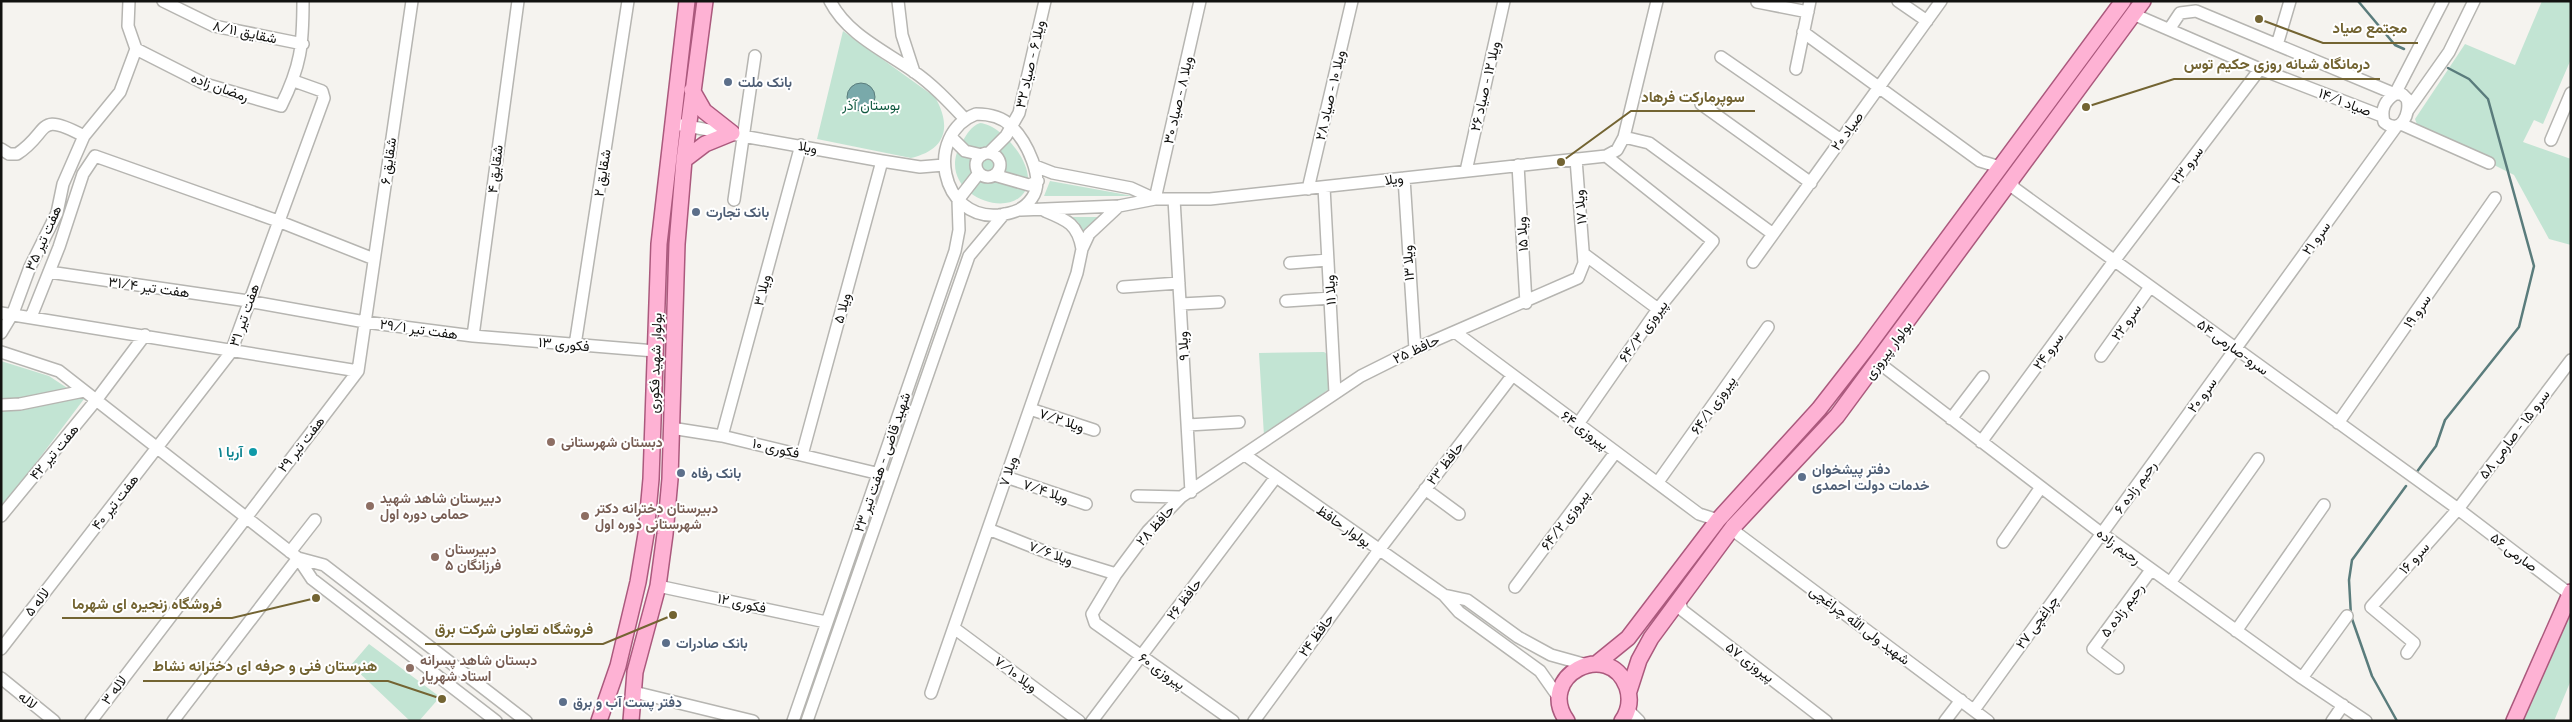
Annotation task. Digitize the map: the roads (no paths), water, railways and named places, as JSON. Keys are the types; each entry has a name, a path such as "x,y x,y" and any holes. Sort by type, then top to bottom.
{"main road":[{"name":"بولوار شهید فکوری","path":"600,721 618,666 638,582 646,534 651,479 659,244 687,1"},
{"name":"بولوار شهید فکوری","path":"630,721 635,672 658,586 670,479 677,244 684,160 704,1"},
{"name":"بولوار پیروزی","path":"1625,715 1629,691 1639,660 1651,638 1733,527 1834,420 1879,363 2143,1"},
{"name":"بولوار پیروزی","path":"1558,708 1561,688 1570,673 1591,664 1618,648 1628,638 1718,520 1836,387 2120,4"},
{"path":"692,90 704,111 738,134"},
{"path":"684,160 705,144 738,134"},
{"path":"2514,721 2570,593"},
{"path":"1591,664 1613,669 1620,675 1629,691"},
{"path":"635,672 642,721"},
{"path":"1558,708 1567,721"}],"street":[{"path":"129,1 128,26 136,49"},
{"name":"شقایق ۸/۱۱","path":"162,1 214,26 303,44"},
{"path":"294,81 303,44 302,1"},
{"name":"شقایق ۶","path":"358,371 412,1"},
{"name":"شقایق ۴","path":"474,336 518,1"},
{"name":"شقایق ۲","path":"575,344 628,1"},
{"path":"830,1 850,28 914,72 945,97 964,118"},
{"path":"898,1 902,35 914,72"},
{"name":"ویلا ۶ - صیاد ۳۲","path":"1011,126 1019,113 1045,1"},
{"name":"ویلا ۸ - صیاد ۳۰","path":"1155,199 1200,1"},
{"name":"ویلا ۱۰ - صیاد ۲۸","path":"1308,189 1352,1"},
{"name":"ویلا ۱۲ - صیاد ۲۶","path":"1466,171 1504,1"},
{"path":"1606,156 1617,150 1624,137 1657,1"},
{"path":"1898,1 1927,21"},
{"name":"صیاد ۲۰","path":"1754,262 1941,1"},
{"path":"2277,45 2290,1"},
{"path":"2443,1 2395,94 2386,102 2382,116 2384,122 2389,127 2399,125 2489,163"},
{"path":"2399,125 2449,52 2474,1"},
{"path":"1757,2 1809,6 1796,69"},
{"path":"2170,28 2180,13 2196,11 2395,94 2402,94 2407,98 2408,110"},
{"name":"صیاد ۱۴/۱","path":"2133,14 2170,28 2260,69 2382,116"},
{"path":"1803,32 1980,161 2000,167"},
{"name":"رمضان زاده","path":"136,49 204,84 282,106 294,81"},
{"name":"هفت تیر ۳۵","path":"1,333 13,314 30,267 57,213 63,184 84,136 120,92 136,49"},
{"path":"734,200 738,134 755,56"},
{"path":"1721,57 1841,140"},
{"name":"سرو ۲۳","path":"2114,261 2260,69"},
{"name":"هفت تیر ۳۱","path":"157,448 231,352 248,301 324,98 322,91 294,81"},
{"path":"2551,140 2571,93"},
{"path":"1701,104 1811,182"},
{"path":"1011,126 1006,136 977,161 979,173 958,200 947,183 944,165 951,137 964,118 976,114 990,114 1011,126 1035,166 1038,181 1033,197 1021,210"},
{"name":"ویلا","path":"672,123 920,167 944,165"},
{"path":"1,148 9,154 17,154 50,124 58,124 84,136"},
{"name":"سرو ۲۱","path":"2236,349 2399,125"},
{"path":"951,137 965,151 996,156 1000,163 999,170 994,175"},
{"path":"1624,137 1649,143 1773,234"},
{"name":"ویلا ۳","path":"722,436 801,145"},
{"name":"هفت تیر ۳۵","path":"31,317 84,174 95,156 278,221"},
{"name":"ویلا","path":"958,200 973,212 988,216 1021,210 1119,206 1155,199 1210,199 1606,156"},
{"name":"پیروزی ۶۴/۳","path":"1578,424 1658,309 1712,241 1606,156"},
{"name":"ویلا ۱۷","path":"1576,159 1584,254"},
{"name":"ویلا ۵","path":"802,455 882,161"},
{"name":"ویلا ۱۵","path":"1518,165 1526,302"},
{"name":"ویلا","path":"1035,166 1053,173 1131,188 1155,199"},
{"path":"979,173 986,177 994,175 1029,185 1038,181"},
{"name":"ویلا ۱۳","path":"1404,178 1415,348"},
{"name":"سرو-صارمی ۵۴","path":"2012,181 2014,188 2458,509"},
{"name":"ویلا ۱۱","path":"1324,187 1331,298 1334,393"},
{"name":"سرو ۱۹","path":"2338,423 2495,198"},
{"name":"ویلا ۹","path":"1174,199 1188,425 1186,495"},
{"name":"شهید قاضی - هفت تیر ۲۳","path":"792,721 955,251 959,230 958,200"},
{"path":"1082,249 1089,234 1119,206"},
{"path":"1041,209 1068,220 1078,234 1082,249"},
{"name":"شهید قاضی - هفت تیر ۲۳","path":"807,721 969,256 1004,214"},
{"path":"278,221 374,259"},
{"name":"ویلا ۷","path":"931,693 1077,273 1082,249"},
{"path":"1584,254 1658,309"},
{"name":"حافظ ۲۵","path":"1245,456 1361,376 1415,348 1526,302 1578,278 1584,263 1584,254"},
{"path":"1290,264 1328,260"},
{"name":"سرو ۲۴","path":"1981,442 2114,261"},
{"name":"هفت تیر ۳۱/۴","path":"49,272 297,309"},
{"path":"1123,286 1179,283"},
{"name":"سرو ۲۲","path":"2101,356 2150,287"},
{"path":"1286,301 1331,298"},
{"path":"1181,304 1219,302"},
{"name":"هفت تیر ۲۹/۱","path":"297,309 365,322 474,336"},
{"path":"1,313 144,335 231,352 358,371"},
{"name":"پیروزی ۶۴/۱","path":"1658,482 1768,327"},
{"name":"پیروزی ۶۴","path":"1455,332 1699,514 1718,520"},
{"name":"هفت تیر ۴۲","path":"1,516 97,399 144,335"},
{"name":"فکوری ۱۳","path":"474,336 655,351"},
{"name":"سرو ۲۰","path":"2168,441 2236,349"},
{"path":"1,352 58,371 97,399 294,555 312,579 496,721"},
{"name":"سرو ۱۵ - صارمی ۵۸","path":"2458,509 2571,360"},
{"name":"رحیم زاده","path":"1879,363 2101,534 2302,678 2366,721"},
{"name":"هفت تیر ۲۹","path":"154,636 244,516 358,371"},
{"name":"حافظ ۲۳","path":"1379,550 1512,376"},
{"path":"1951,419 1983,377"},
{"path":"1,405 20,404 84,391"},
{"name":"ویلا ۷/۲","path":"1030,409 1094,430"},
{"path":"1188,425 1239,422"},
{"name":"فکوری ۱۰","path":"671,428 722,436 892,477"},
{"name":"رحیم زاده ۶","path":"2101,534 2168,441"},
{"name":"هفت تیر ۴۰","path":"74,555 157,448"},
{"name":"پیروزی ۶۴/۲","path":"1515,587 1615,453"},
{"name":"بولوار حافظ","path":"1245,456 1444,595"},
{"name":"حافظ ۲۸","path":"1093,619 1092,614 1116,574 1148,531 1186,495 1245,456"},
{"path":"2170,583 2258,459"},
{"name":"ویلا ۷/۴","path":"1006,477 1086,504"},
{"name":"حافظ ۲۶","path":"1092,721 1276,477"},
{"path":"2003,542 2041,487"},
{"path":"1425,489 1459,514"},
{"path":"1137,496 1186,495"},
{"path":"2236,630 2324,505"},
{"name":"صارمی ۵۶","path":"2458,509 2570,593"},
{"name":"سرو ۱۶","path":"2407,653 2414,643 2371,607 2458,509"},
{"path":"173,721 294,555 315,520"},
{"name":"شهید ولی الله چراغچی","path":"1733,527 1738,534 1988,721"},
{"name":"ویلا ۷/۶","path":"988,529 1051,554 1116,574"},
{"name":"چراغچی ۲۷","path":"1974,710 2101,534"},
{"name":"حافظ ۲۴","path":"1254,721 1379,550"},
{"name":"لاله ۵","path":"1,649 74,555"},
{"path":"294,555 324,565 427,647 526,721"},
{"name":"رحیم زاده ۵","path":"2118,668 2093,649 2152,570"},
{"name":"فکوری ۱۲","path":"658,586 826,622"},
{"path":"1444,595 1467,600 1518,637 1551,655 1591,664"},
{"path":"1444,595 1459,612 1540,671 1558,708"},
{"name":"پیروزی ۵۷","path":"1680,599 1682,610 1826,721"},
{"path":"2302,678 2347,616"},
{"name":"پیروزی ۶۰","path":"1093,619 1095,623 1141,657 1232,721"},
{"name":"ویلا ۷/۱۰","path":"954,628 1078,721"},
{"name":"لاله ۳","path":"91,721 154,636"},
{"path":"416,660 427,647"},
{"name":"لاله","path":"1,678 54,721"},
{"path":"638,693 753,721"},
{"path":"1945,721 1961,700"},
{"path":"2332,721 2343,705"},
{"path":"1625,715 1639,721"}],"water":[{"path":"861,83 871,87 875,97 871,107 861,111 851,107 847,97 851,87"}],"waterway":[{"path":"2358,1 2395,45 2404,49"},
{"path":"2416,473 2436,446 2445,420 2519,327 2534,266 2488,99 2469,79 2448,68"},
{"path":"2397,721 2372,676 2351,616 2349,580 2352,560 2406,486"}],"place":[{"name":"مجتمع صیاد","path":"2259,19"},
{"name":"بانک ملت","path":"728,82"},
{"name":"درمانگاه شبانه روزی حکیم توس","path":"2086,107"},
{"name":"سوپرمارکت فرهاد","path":"1561,162"},
{"name":"بانک تجارت","path":"696,212"},
{"name":"دبستان شهرستانی","path":"551,442"},
{"name":"آریا ۱","path":"253,452"},
{"name":"بانک رفاه","path":"681,473"},
{"name":"دفتر پیشخوان خدمات دولت احمدی","path":"1802,477"},
{"name":"دبیرستان شاهد شهید حمامی دوره اول","path":"370,506"},
{"name":"دبیرستان دخترانه دکتر شهرستانی دوره اول","path":"585,516"},
{"name":"دبیرستان فرزانگان ۵","path":"435,557"},
{"name":"فروشگاه زنجیره ای شهرما","path":"316,598"},
{"name":"فروشگاه تعاونی شرکت برق","path":"673,615"},
{"name":"بانک صادرات","path":"666,643"},
{"name":"دبستان شاهد پسرانه استاد شهریار","path":"410,668"},
{"name":"هنرستان فنی و حرفه ای دخترانه نشاط","path":"442,699"},
{"name":"دفتر پست آب و برق","path":"563,702"}],"park label":[{"name":"بوستان آذر","path":"871,105"}]}
